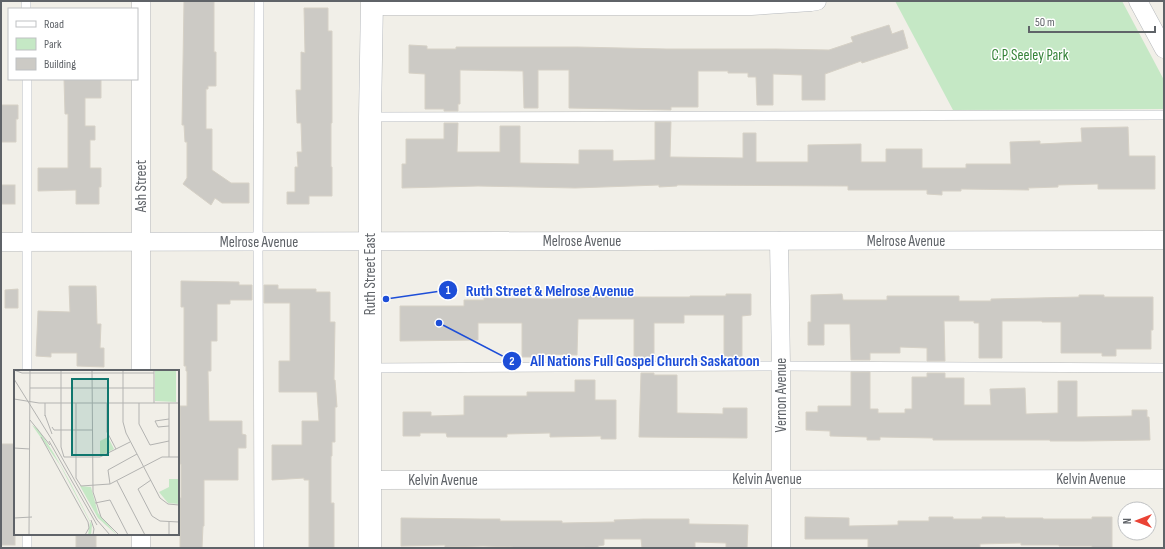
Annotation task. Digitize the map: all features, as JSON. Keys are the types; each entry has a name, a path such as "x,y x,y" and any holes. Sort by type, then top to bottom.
{"street":[{"name":"Ash Street","path":"141,1 141,370"},
{"path":"372,3 751,6 817,1"},
{"path":"1138,1 1164,50"},
{"name":"Ruth Street East","path":"370,548 370,117 372,3"},
{"name":"Melrose Avenue","path":"1,242 1164,240"},
{"name":"Vernon Avenue","path":"779,241 782,479 781,548"},
{"name":"Kelvin Avenue","path":"371,480 1164,479"},
{"path":"141,535 141,548"}],"lane":[{"path":"259,1 259,548"},
{"path":"27,80 27,370"},
{"path":"370,117 1164,115"},
{"path":"370,368 781,366 1164,368"},
{"path":"26,548 27,535"}],"green space":[{"name":"C.P. Seeley Park","path":"895,1 1122,1 1164,80 1164,109 953,110"}],"building":[{"path":"184,1 214,1 216,86 208,86 208,89 206,89 206,129 212,129 212,170 231,183 249,183 249,203 222,203 215,198 211,205 183,184 187,178 187,142 185,142 184,125 182,125"},
{"path":"304,8 328,8 328,31 332,31 332,196 309,196 309,204 287,204 287,192 295,192 295,167 298,167 297,152 302,152 301,123 297,123 296,90 301,90 301,52 305,53"},
{"path":"889,25 892,34 903,30 908,48 862,63 861,61 825,74 825,100 802,100 802,75 773,74 773,105 757,105 756,77 748,77 748,73 698,71 698,107 671,107 671,110 569,108 569,70 538,70 538,108 524,108 523,71 460,70 460,104 458,104 458,111 444,111 444,109 425,109 425,74 409,73 409,45 427,46 427,49 456,49 456,47 577,47 829,50 853,42 851,37"},
{"path":"64,80 101,80 101,98 85,98 85,126 95,126 95,140 90,140 90,168 101,168 99,204 76,204 76,190 38,191 38,168 68,168 68,114 65,114"},
{"path":"1,105 18,105 18,119 16,119 16,142 1,142"},
{"path":"655,122 671,122 670,157 743,158 743,133 756,133 756,162 808,162 808,145 861,144 861,162 886,162 886,149 922,149 922,168 966,168 966,164 1011,164 1010,142 1040,141 1040,144 1082,142 1081,128 1128,127 1129,156 1155,156 1155,189 1098,189 1098,184 1058,185 1058,187 1028,188 1029,190 961,189 961,191 942,191 942,195 927,194 927,190 848,190 848,186 677,185 659,187 659,185 575,188 478,186 402,188 402,164 406,164 406,139 444,139 444,123 458,123 457,152 500,152 500,126 520,126 520,163 579,164 579,150 613,150 613,161 655,160"},
{"path":"1,185 15,185 15,204 1,204"},
{"path":"181,281 239,282 239,285 252,285 252,300 230,300 230,304 217,304 217,341 211,341 211,371 208,371 209,421 242,421 242,434 246,435 246,448 238,448 238,480 204,480 204,526 202,548 180,548 180,406 187,406 187,371 186,366 184,366 184,307 181,307"},
{"path":"264,285 278,285 278,289 316,289 316,292 330,292 330,322 335,322 334,380 337,407 335,407 335,442 332,442 331,456 331,503 334,503 334,548 309,548 309,480 304,480 304,478 272,480 272,445 302,445 302,421 319,421 317,392 279,392 279,361 290,361 290,303 264,303"},
{"path":"69,286 96,286 97,324 101,324 100,348 104,348 104,367 77,366 77,353 51,353 51,357 36,356 38,311 70,312"},
{"path":"18,289 18,308 5,308 5,290"},
{"path":"726,294 751,294 751,315 742,316 742,357 724,357 724,315 684,315 684,323 654,323 654,361 641,361 642,357 634,357 634,319 578,319 577,355 537,354 537,357 522,357 522,323 478,323 478,340 400,341 400,306 464,306 464,300 484,300 484,298 550,299 608,295 608,297 690,297 726,296"},
{"path":"842,294 843,300 887,300 887,296 959,296 959,301 1079,297 1079,295 1104,295 1104,297 1153,297 1153,330 1151,330 1151,349 1116,349 1116,356 1102,356 1102,353 1061,353 1061,322 1002,321 1002,358 979,358 979,323 974,323 974,321 944,321 945,361 927,361 927,348 900,347 900,353 870,353 870,360 851,360 850,324 824,324 824,345 808,345 808,322 811,322 811,295"},
{"path":"851,372 870,372 870,409 878,409 878,413 905,413 905,409 912,409 912,377 927,377 927,373 945,373 945,378 964,378 964,405 991,405 990,389 1025,388 1026,414 1058,413 1058,381 1077,381 1077,417 1132,416 1132,410 1147,410 1147,417 1149,417 1150,440 933,440 933,438 880,437 880,440 867,440 867,437 830,436 830,431 806,430 806,412 818,412 818,406 851,406"},
{"path":"641,373 654,373 654,375 677,375 677,413 723,414 723,408 747,408 747,438 639,437"},
{"path":"575,380 595,380 595,400 616,400 616,439 601,439 601,436 550,437 550,433 507,434 507,437 447,437 446,433 420,433 420,436 403,436 403,412 431,412 431,416 464,415 464,396 527,396 527,392 575,392"},
{"path":"1,444 14,444 15,545 1,545"},
{"path":"805,517 849,518 849,526 898,525 898,521 929,521 929,517 953,517 953,519 1005,517 1092,519 1092,517 1112,517 1112,548 1092,548 1092,546 1021,545 1021,543 980,544 980,548 868,548 868,539 805,539"},
{"path":"401,518 500,519 500,521 562,521 562,523 615,522 614,520 644,519 689,519 689,524 748,525 747,548 726,548 726,543 695,542 695,548 642,548 641,539 604,539 604,545 598,546 598,548 513,548 483,546 445,547 445,545 401,546"},
{"path":"76,535 96,535 96,548 76,548"}],"place":[{"name":"Ruth Street & Melrose Avenue","path":"386,299"},
{"name":"All Nations Full Gospel Church Saskatoon","path":"439,323"}]}
